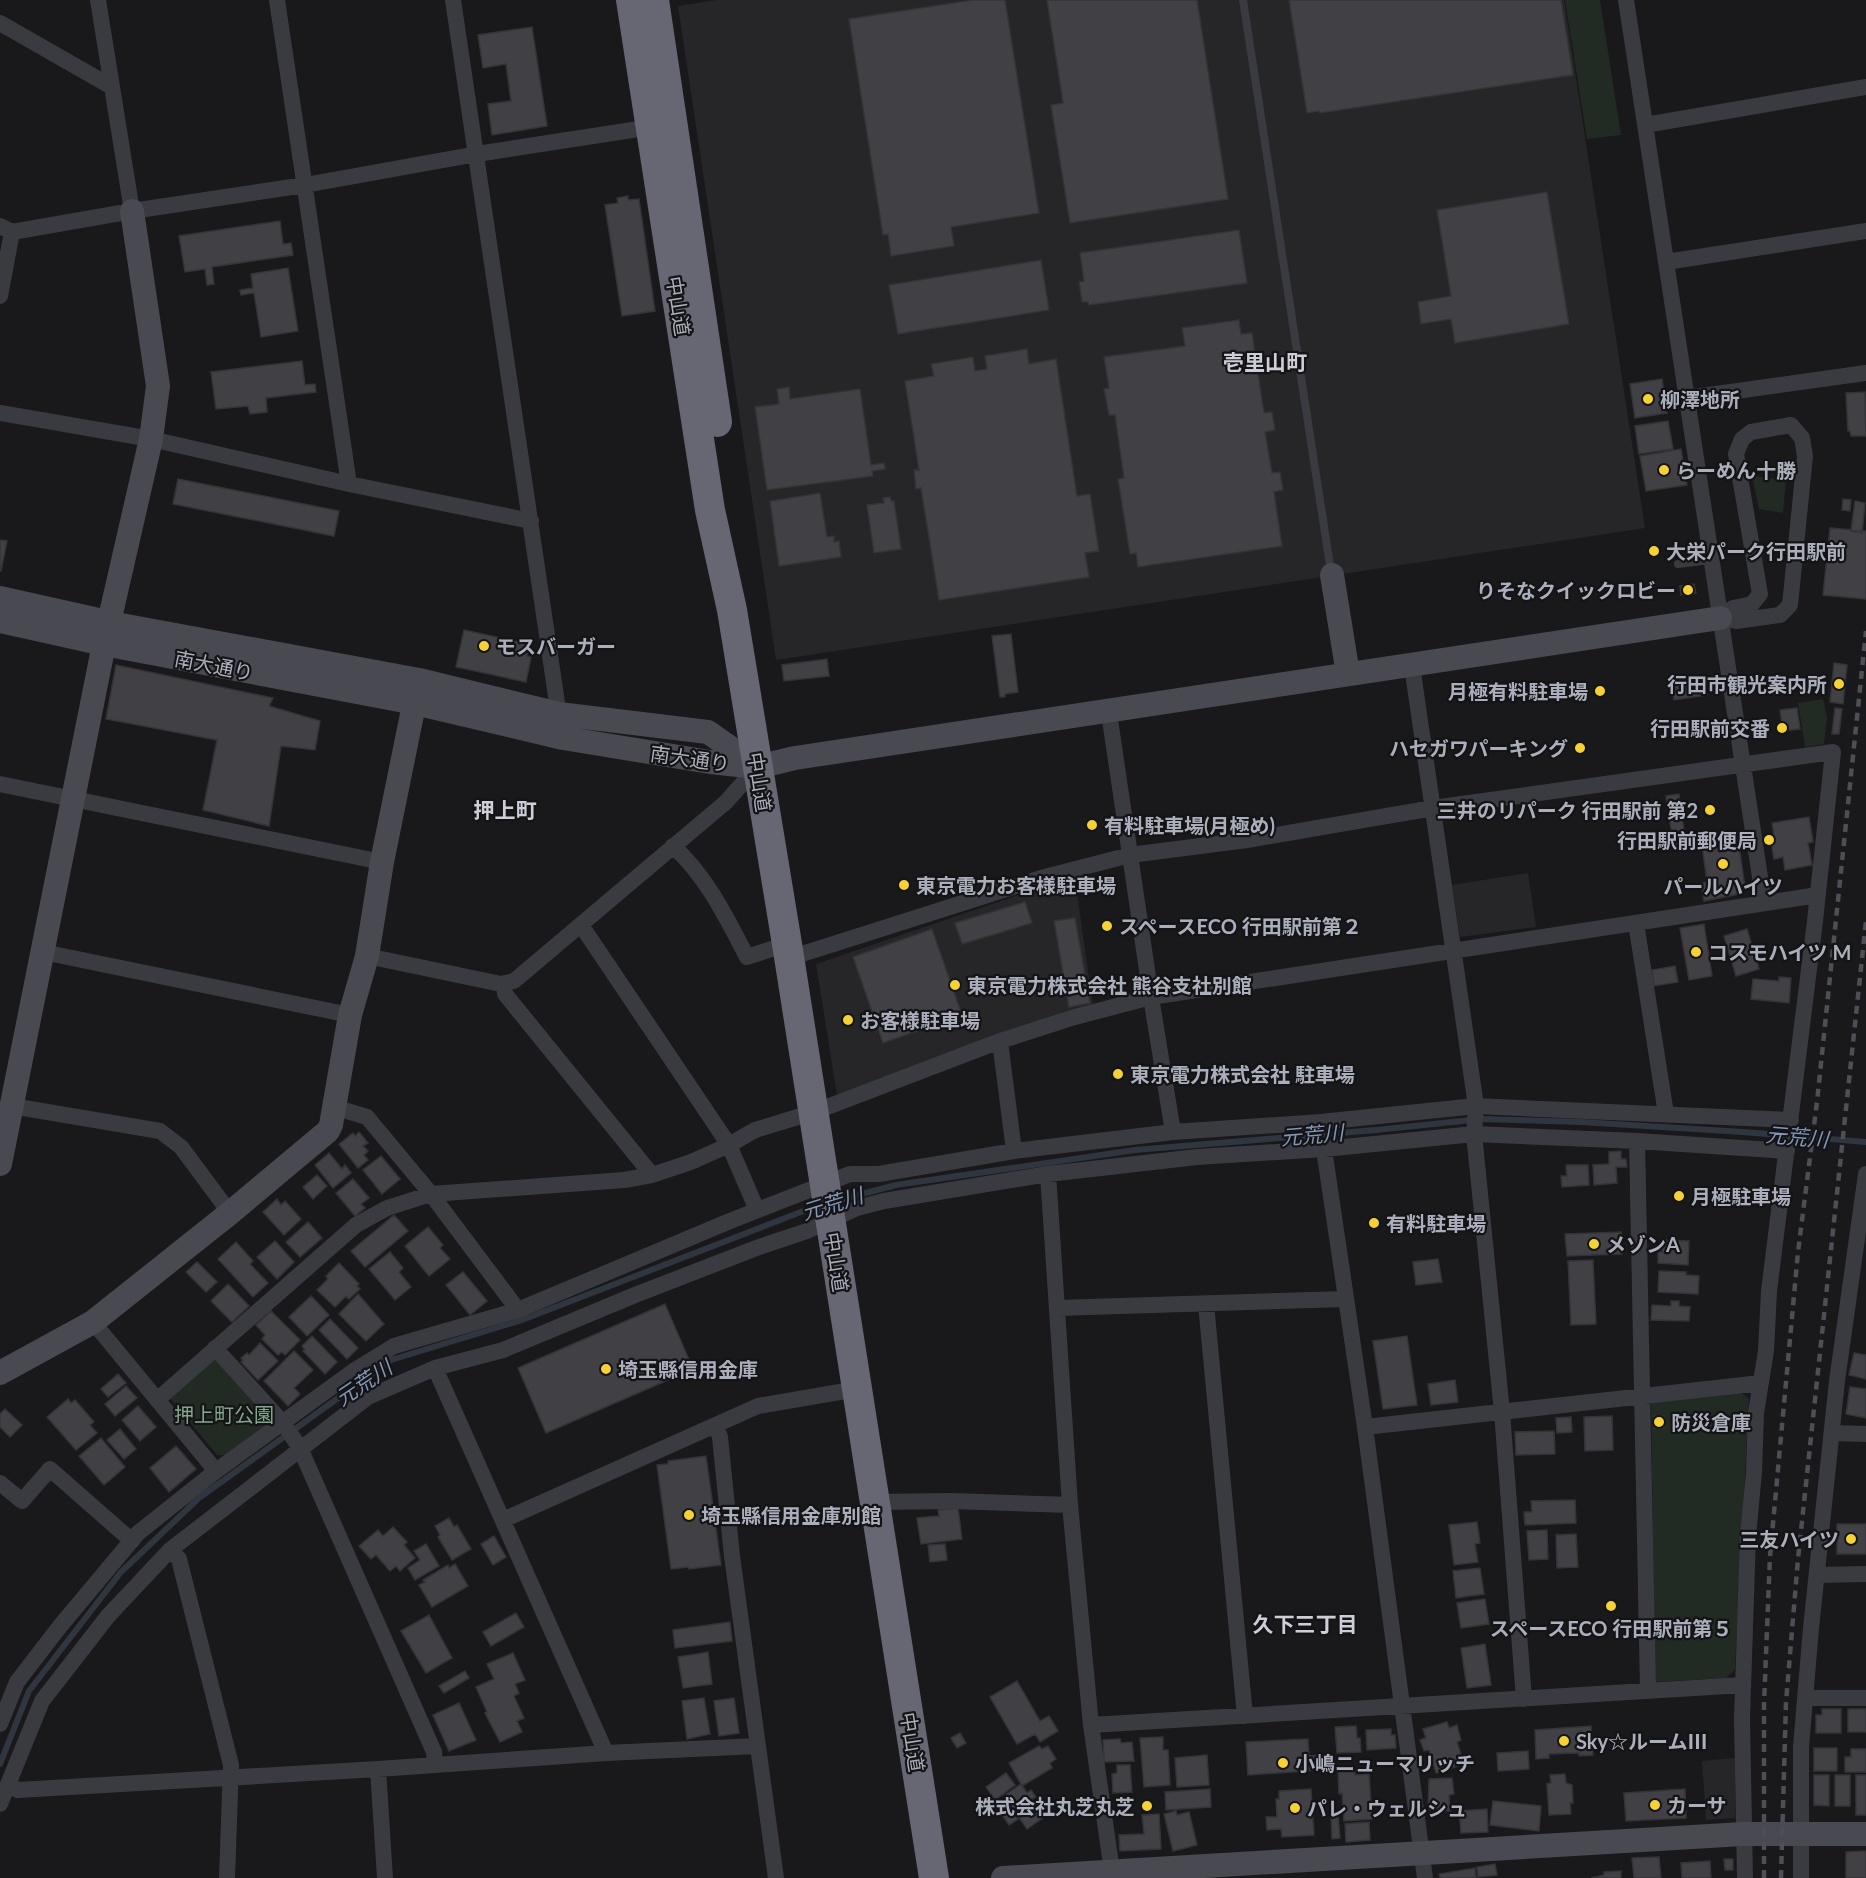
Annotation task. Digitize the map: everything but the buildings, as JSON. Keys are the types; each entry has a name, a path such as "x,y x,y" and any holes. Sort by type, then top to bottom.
{"highway":[{"name":"中山道","path":"631,0 662,124"},
{"name":"中山道","path":"654,0 662,124 710,510 732,610 788,951 934,1878"}],"street":[{"path":"0,1164 106,633 152,439 158,386 98,0"},
{"path":"277,0 349,484"},
{"path":"453,0 563,738"},
{"path":"1626,0 1764,903"},
{"path":"0,23 112,87"},
{"path":"1645,125 1866,87"},
{"path":"0,296 6,229 305,185 662,124"},
{"path":"1666,262 1866,231"},
{"path":"1687,398 1866,373"},
{"path":"0,413 152,439 349,484 531,521"},
{"path":"367,956 504,984 514,981 726,802 757,766 795,758 1109,713 1348,674 1720,618 1736,621 1780,615 1790,605 1805,456 1802,438 1791,425 1751,432 1742,439 1737,454 1760,594 1752,604 1733,608 1720,618"},
{"path":"1332,575 1348,674"},
{"name":"南大通り","path":"0,598 106,633"},
{"name":"南大通り","path":"0,621 106,633 417,691 559,714 708,732 757,766"},
{"path":"1412,666 1476,1106 1474,1134 1502,1412 1524,1699"},
{"path":"0,1373 93,1322 321,1139 331,1125 350,1015 367,956 382,862 417,691"},
{"name":"南大通り","path":"417,691 563,738 711,762 757,766"},
{"path":"1109,713 1173,1132"},
{"path":"673,846 687,858 716,898 747,957 788,951 1041,878 1130,855 1247,840 1433,808 1833,752 1818,895 1769,1291 1766,1351 1756,1413 1754,1472 1748,1536 1743,1686 1745,1878"},
{"path":"0,784 382,862"},
{"path":"157,1400 356,1225 387,1208 431,1194 624,1180 652,1175 691,1162 729,1145 754,1130 813,1112 1000,1041 1075,1017 1151,997 1818,895"},
{"path":"1636,923 1666,1114"},
{"path":"581,925 729,1145 757,1210"},
{"path":"43,952 350,1015"},
{"path":"504,984 505,994 652,1175"},
{"path":"1000,1041 1014,1151"},
{"path":"12,1106 160,1131 181,1148 230,1213"},
{"path":"0,1804 42,1701 108,1616 170,1550 355,1371 394,1346 518,1310 757,1210 850,1174 879,1174 1014,1151 1173,1132 1321,1122 1476,1106 1791,1120"},
{"path":"334,1107 367,1117 431,1194 518,1310"},
{"path":"0,1724 17,1682 138,1533 216,1471 368,1397 435,1368 503,1350 635,1295 807,1231 857,1208 884,1201 1048,1174 1197,1157 1324,1149 1474,1134 1787,1151"},
{"path":"1637,1142 1648,1692"},
{"path":"1324,1149 1365,1427 1425,1878"},
{"path":"1048,1174 1070,1505 1091,1725 1113,1875"},
{"path":"1801,1878 1801,1747 1805,1698 1832,1433 1866,1174"},
{"path":"1057,1308 1345,1299"},
{"path":"1206,1304 1245,1716"},
{"path":"93,1322 216,1471"},
{"path":"215,1348 291,1435 434,1752 435,1764"},
{"path":"435,1368 606,1754"},
{"path":"1365,1427 1761,1383"},
{"path":"503,1520 758,1406 857,1389"},
{"path":"716,1426 720,1437 732,1556 776,1878"},
{"path":"1832,1433 1866,1434"},
{"path":"2,1488 22,1501 50,1469 132,1541"},
{"path":"875,1502 952,1501 1070,1505"},
{"path":"170,1550 179,1559 231,1765 227,1878"},
{"path":"1817,1575 1866,1574"},
{"path":"1091,1725 1743,1686"},
{"path":"1805,1698 1866,1698"},
{"path":"8,1785 18,1790 758,1746"},
{"path":"378,1769 385,1878"},
{"path":"1003,1878 1113,1875 1422,1853 1743,1834 1866,1834"}],"lane":[{"path":"1243,0 1332,575"},
{"path":"1678,564 1712,560"}],"shaded area":[{"path":"717,0 1564,0 1645,528 776,660 678,6"},
{"path":"1528,873 1536,927 1460,937 1452,885"},
{"name":"東京電力株式会社 熊谷支社別館","path":"1075,879 1093,1006 837,1095 816,964 1045,886"},
{"path":"1735,1758 1735,1818 1706,1820 1702,1761"}],"green space":[{"path":"1565,0 1600,0 1621,135 1587,139"},
{"path":"1752,476 1786,480 1783,513 1759,509"},
{"path":"1823,699 1827,717 1824,744 1805,747 1798,703"},
{"name":"押上町公園","path":"214,1358 270,1416 271,1422 225,1455 217,1455 170,1398"},
{"path":"1741,1392 1749,1399 1735,1669 1726,1678 1655,1682 1651,1403"}],"waterway":[{"name":"元荒川","path":"835,1201 896,1185 1135,1150 1481,1119 1581,1122 1866,1142"},
{"name":"元荒川","path":"0,1764 29,1691 121,1572 199,1498 391,1360 522,1320 819,1205"}],"railway":[{"path":"1764,1878 1764,1704 1770,1556 1798,1252 1817,1102 1866,631"},
{"path":"1781,1878 1786,1702 1798,1559 1866,921"}],"place":[{"name":"柳澤地所","path":"1648,399"},
{"name":"らーめん十勝","path":"1664,470"},
{"name":"大栄パーク行田駅前","path":"1654,551"},
{"name":"りそなクイックロビー","path":"1688,590"},
{"name":"モスバーガー","path":"484,646"},
{"name":"行田市観光案内所","path":"1839,684"},
{"name":"月極有料駐車場","path":"1600,691"},
{"name":"行田駅前交番","path":"1782,728"},
{"name":"ハセガワパーキング","path":"1580,748"},
{"name":"三井のリパーク 行田駅前 第2","path":"1710,810"},
{"name":"有料駐車場(月極め)","path":"1092,825"},
{"name":"行田駅前郵便局","path":"1769,840"},
{"name":"パールハイツ","path":"1723,864"},
{"name":"東京電力お客様駐車場","path":"904,885"},
{"name":"スペースECO 行田駅前第２","path":"1107,926"},
{"name":"コスモハイツ M","path":"1696,952"},
{"name":"東京電力株式会社 熊谷支社別館","path":"955,985"},
{"name":"お客様駐車場","path":"848,1020"},
{"name":"東京電力株式会社 駐車場","path":"1118,1074"},
{"name":"月極駐車場","path":"1679,1196"},
{"name":"有料駐車場","path":"1374,1223"},
{"name":"メゾンA","path":"1594,1244"},
{"name":"埼玉縣信用金庫","path":"606,1369"},
{"name":"防災倉庫","path":"1659,1422"},
{"name":"埼玉縣信用金庫別館","path":"689,1515"},
{"name":"三友ハイツ","path":"1851,1539"},
{"name":"スペースECO 行田駅前第５","path":"1611,1606"},
{"name":"Sky☆ルームⅢ","path":"1564,1741"},
{"name":"小嶋ニューマリッチ","path":"1283,1763"},
{"name":"カーサ","path":"1655,1805"},
{"name":"株式会社丸芝丸芝","path":"1147,1806"},
{"name":"パレ・ウェルシュ","path":"1295,1808"}],"district":[{"name":"壱里山町","path":"1265,361"},
{"name":"押上町","path":"505,809"},
{"name":"久下三丁目","path":"1305,1623"}]}
